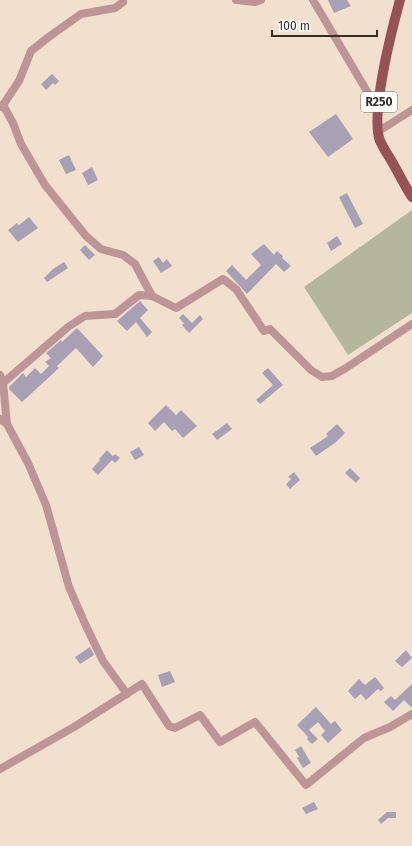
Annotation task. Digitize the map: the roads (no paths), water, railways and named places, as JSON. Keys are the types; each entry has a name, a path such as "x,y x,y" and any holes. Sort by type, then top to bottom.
{"main road":[{"name":"R250","path":"400,0 393,24 383,76 378,110 379,131 380,140 412,197"}],"street":[{"path":"132,0 122,1 115,8 81,14 31,51 19,81 2,106 13,123 21,144 45,185 86,236 101,249 122,255 135,264 152,296"},
{"path":"236,0 255,2 261,0"},
{"path":"313,0 378,110"},
{"path":"379,131 412,110"},
{"path":"127,694 103,661 83,621 63,570 46,506 28,463 3,421 1,379 68,327 85,316 115,314 139,295 152,296 176,308 223,278 236,289 264,331 270,329 311,370 322,377 332,376 346,368 412,324"},
{"path":"0,769 46,743 142,684 169,726 174,728 200,715 220,742 255,722 306,785 364,738 390,727 412,714"}]}
